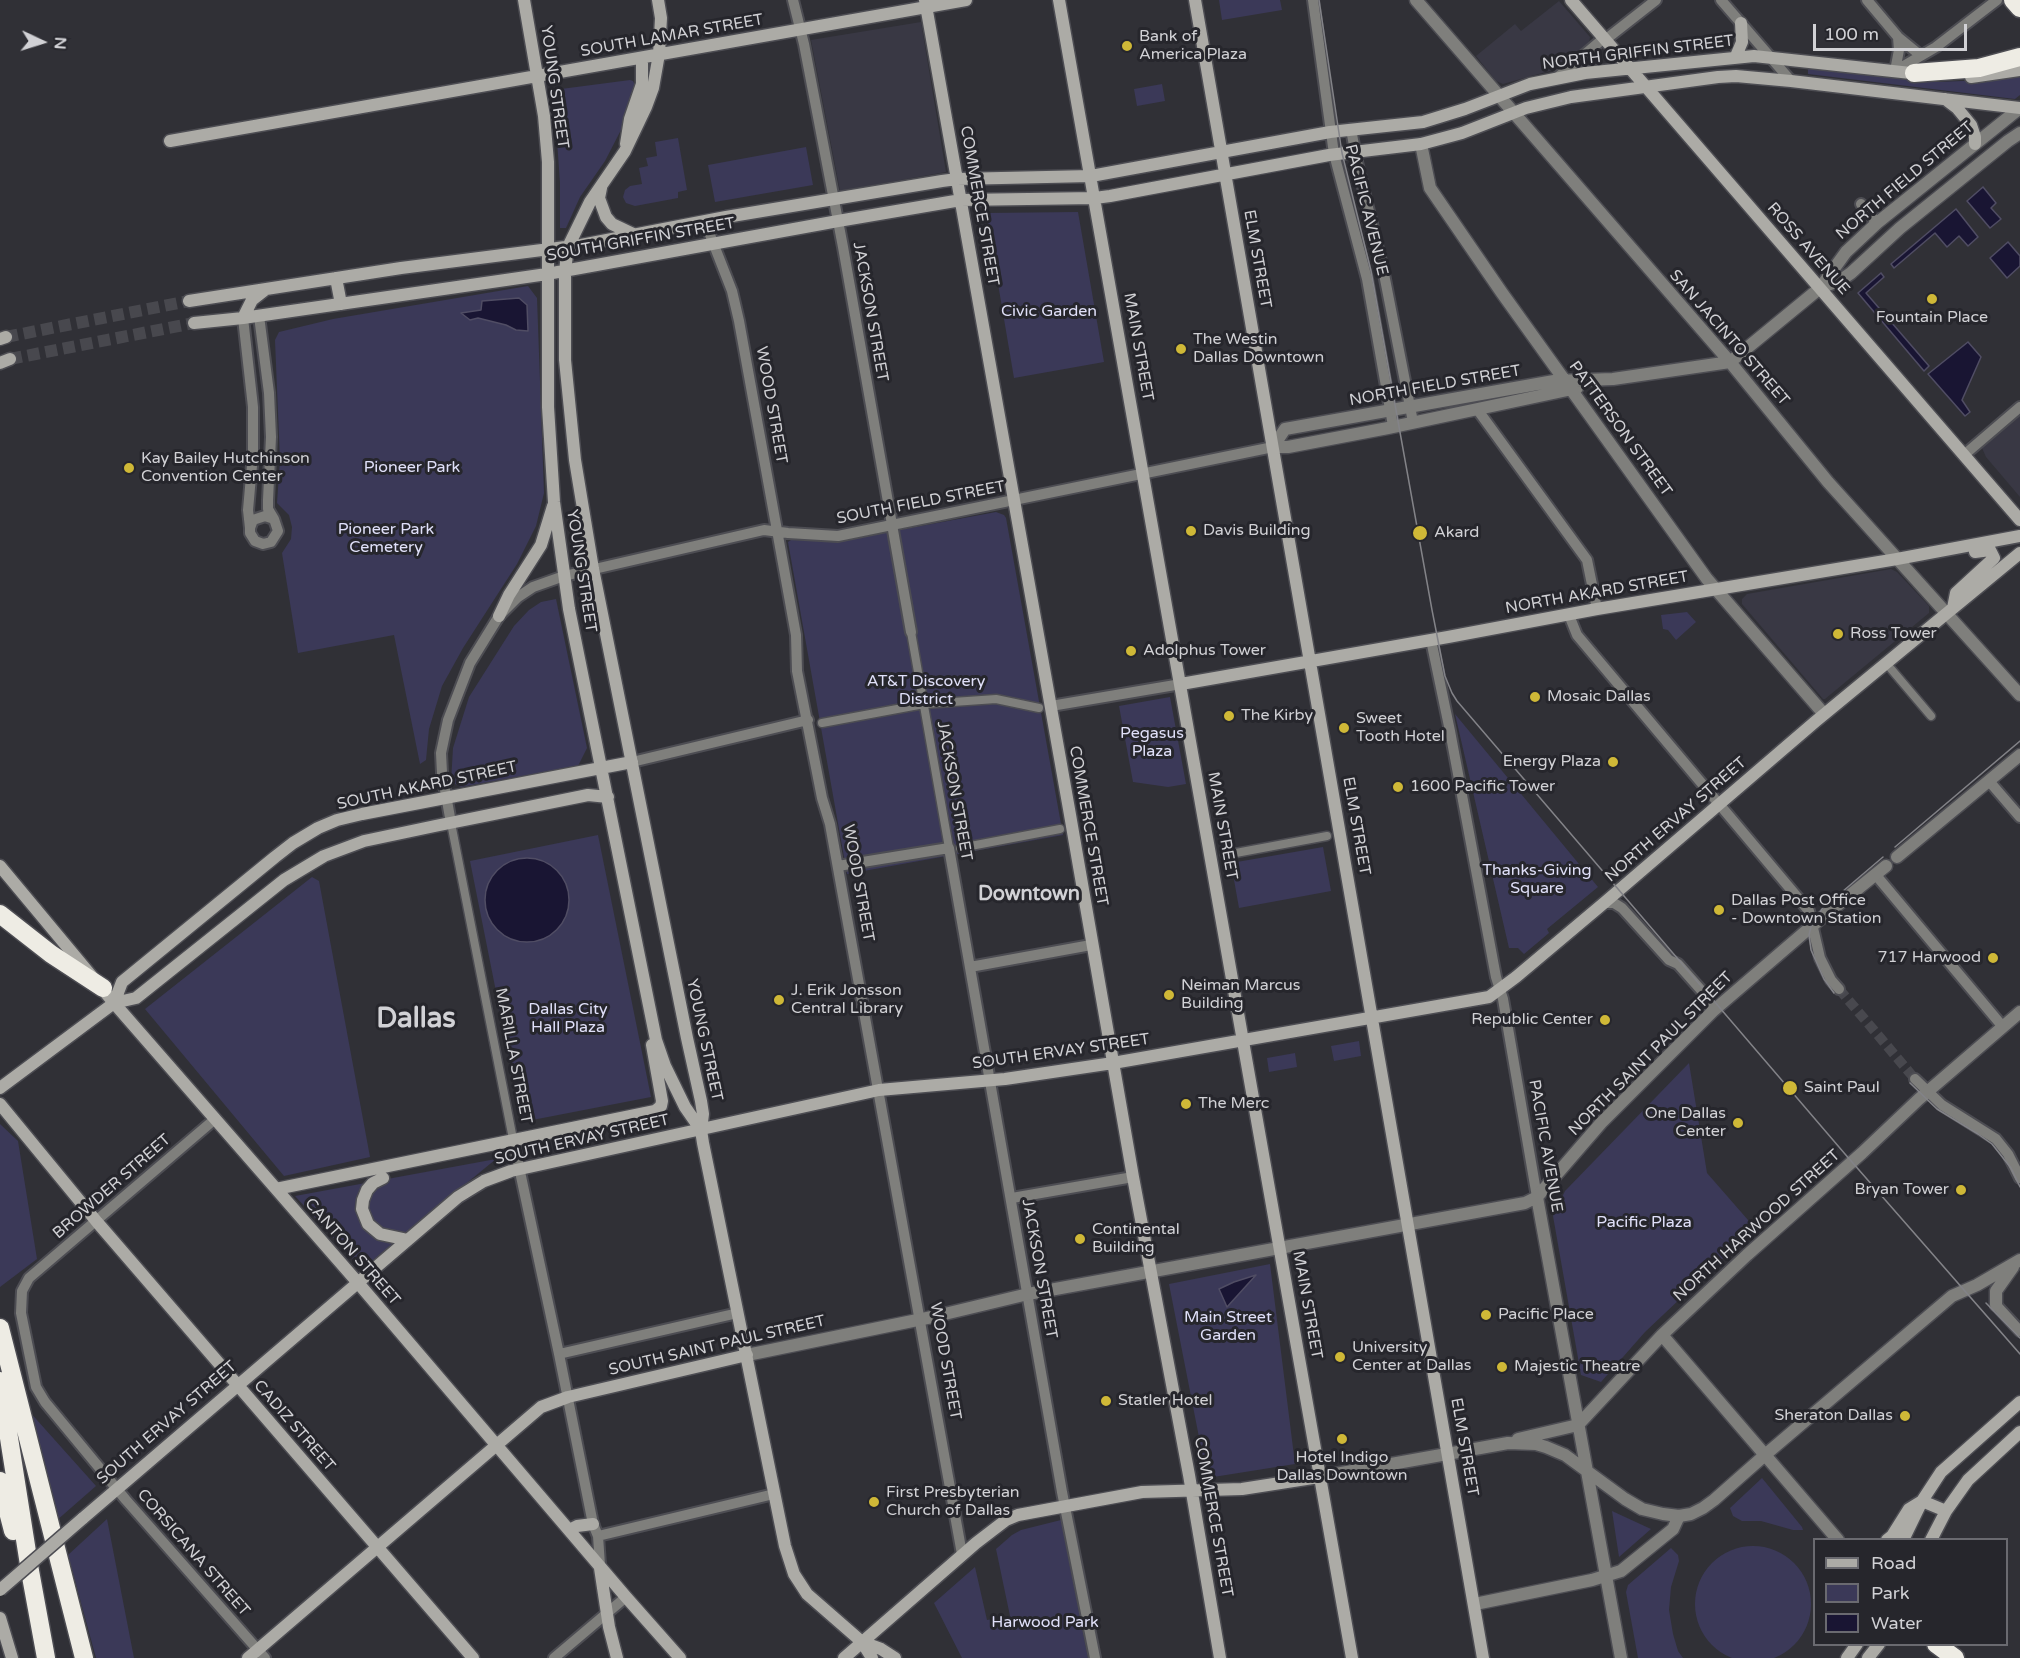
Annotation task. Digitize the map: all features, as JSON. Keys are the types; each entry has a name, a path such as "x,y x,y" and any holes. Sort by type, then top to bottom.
{"highway":[{"path":"2013,0 2020,8"},
{"path":"1914,74 1979,68 2020,57"},
{"path":"0,914 51,954 103,988"},
{"path":"0,1328 84,1658"},
{"path":"0,1381 45,1658"},
{"path":"0,1481 45,1658"},
{"path":"1939,1646 1955,1658"}],"main road":[{"name":"YOUNG STREET","path":"524,0 538,77 548,162 548,406 554,502 569,609 648,1007 665,1066 701,1130"},
{"path":"568,247 582,216 626,151 653,88 659,54 661,18 658,0"},
{"name":"SOUTH LAMAR STREET","path":"170,141 800,30 926,4 966,0"},
{"name":"MAIN STREET","path":"1059,0 1352,1658"},
{"name":"ELM STREET","path":"1195,0 1484,1658"},
{"name":"ROSS AVENUE","path":"1571,0 2020,520"},
{"name":"COMMERCE STREET","path":"926,4 1013,501 1045,707 1192,1490 1220,1658"},
{"path":"1736,56 1742,42 1741,23"},
{"name":"NORTH GRIFFIN STREET","path":"1090,176 1330,132 1424,122 1530,84 1558,77 1736,56 1770,56 1954,77 2020,70"},
{"path":"626,151 630,119 642,84 642,58"},
{"name":"NORTH GRIFFIN STREET","path":"1095,198 1334,154 1421,144 1462,133 1513,113 1572,97 1727,76 1791,81 2020,108"},
{"path":"1944,98 1957,108 1971,125 1976,137 1975,144"},
{"name":"SOUTH GRIFFIN STREET","path":"189,301 336,278 568,247 957,179 1090,176"},
{"path":"601,187 599,198 606,217 612,224 634,235"},
{"name":"SOUTH GRIFFIN STREET","path":"194,323 259,316 547,274 962,200 1095,198"},
{"name":"YOUNG STREET","path":"568,247 565,271 565,360 569,415 593,569 701,1101 703,1114 701,1130 785,1546 800,1583 816,1603 862,1642 872,1658"},
{"path":"336,278 341,304"},
{"path":"243,318 252,300 267,289"},
{"path":"499,616 509,595 541,545 554,502"},
{"name":"NORTH AKARD STREET","path":"1180,684 2020,536"},
{"path":"1950,550 1960,554 1990,550 1994,555 1993,560 1956,593 1950,610"},
{"name":"NORTH ERVAY STREET","path":"1242,1040 1489,997 1604,903 1824,714 2020,552"},
{"name":"SOUTH AKARD STREET","path":"114,1003 122,982 293,843 318,828 337,820 362,814 632,762"},
{"name":"SOUTH AKARD STREET","path":"0,1088 114,1003 136,998 284,880 316,860 346,846 364,841 588,795 608,797"},
{"name":"CANTON STREET","path":"0,866 114,1003 680,1658"},
{"path":"276,1189 648,1113 658,1109 661,1106 662,1096 653,1055 648,1007"},
{"name":"SOUTH ERVAY STREET","path":"0,1590 236,1385 359,1284 470,1188 519,1169 879,1090 991,1080 1113,1063 1242,1040"},
{"name":"CADIZ STREET","path":"0,1104 97,1222 472,1658"},
{"path":"335,1176 384,1178 373,1183 367,1190 362,1209 368,1224 380,1234 408,1240"},
{"name":"SOUTH SAINT PAUL STREET","path":"257,1655 376,1547 541,1407 568,1397 747,1355"},
{"path":"1904,1538 1922,1501 1947,1465 2020,1402"},
{"path":"1932,1538 1946,1511 1968,1480 2020,1432"},
{"path":"844,1658 989,1532 1012,1517 1025,1512 1142,1492 1251,1488 1319,1477"},
{"path":"1922,1501 1946,1511"},
{"path":"1889,1538 1909,1509 1922,1501"},
{"path":"569,1530 577,1526 595,1530"},
{"name":"MARILLA STREET","path":"600,1565 617,1658"},
{"path":"0,1618 12,1658"},
{"name":"YOUNG STREET","path":"862,1642 881,1649 895,1658"},
{"path":"1868,1658 1877,1646"}],"street":[{"name":"JACKSON STREET","path":"793,0 838,221 924,704 954,848 970,967 1065,1505 1095,1658"},
{"name":"PACIFIC AVENUE","path":"1313,0 1334,154 1367,279 1393,426"},
{"name":"SAN JACINTO STREET","path":"1416,0 1730,362 1828,482 1897,559 1950,610 2020,695"},
{"name":"NORTH GRIFFIN STREET","path":"1558,77 1656,0"},
{"path":"1721,0 1791,81"},
{"path":"1867,0 1898,37 1920,55"},
{"path":"1895,71 1936,46 1997,0"},
{"path":"1895,71 1899,50 1898,37"},
{"name":"NORTH FIELD STREET","path":"1273,447 1285,429 1410,408 1730,362 1820,288 1846,252 1877,223 2020,108"},
{"name":"PACIFIC AVENUE","path":"1351,129 1378,245 1413,422"},
{"name":"NORTH FIELD STREET","path":"1820,288 1841,280 1851,273 1900,228 2008,141 2020,134"},
{"name":"PATTERSON STREET","path":"1421,144 1430,188 1497,285 1716,589 1824,714"},
{"path":"1949,189 1946,178 1948,173 1970,154 1975,144"},
{"path":"1862,204 1877,223"},
{"name":"WOOD STREET","path":"705,222 732,291 739,321 797,639 797,671 838,866 962,1554"},
{"path":"243,318 253,407 253,454 248,510 250,528 255,541 263,544 271,542 278,531 268,509 271,437 269,393 259,316"},
{"name":"NORTH FIELD STREET","path":"1143,474 1477,409 1568,385"},
{"path":"1964,455 2020,408"},
{"path":"1477,409 1587,560 1598,609"},
{"name":"SOUTH FIELD STREET","path":"564,576 752,532 764,530 838,536 1143,474"},
{"path":"250,528 253,520 261,516 274,519"},
{"name":"MARILLA STREET","path":"564,576 533,587 518,597 499,616 470,663 448,720 441,753 446,798 519,1169 595,1530 600,1565"},
{"path":"1569,615 1577,634 1809,911 1820,958 1825,970 1839,989"},
{"name":"PACIFIC AVENUE","path":"1431,640 1500,989 1621,1658"},
{"path":"1886,663 1930,716"},
{"path":"822,723 924,704 996,699 1045,707 1180,684"},
{"name":"SOUTH AKARD STREET","path":"632,762 808,720"},
{"path":"1897,857 2020,755"},
{"path":"1989,781 2020,817"},
{"path":"838,866 1060,829"},
{"path":"1225,855 1326,837"},
{"name":"NORTH SAINT PAUL STREET","path":"1537,1197 1601,1123 1713,1011 1886,866"},
{"path":"1875,874 2003,1027"},
{"path":"1604,903 1614,903 1622,908 1709,999 1713,1011"},
{"path":"970,967 1091,945"},
{"name":"NORTH HARWOOD STREET","path":"1578,1425 1662,1335 1746,1255 1927,1092 2020,1012"},
{"path":"1915,1079 1942,1105 1996,1139 2008,1154 2020,1178"},
{"name":"BROWDER STREET","path":"29,1278 215,1119"},
{"path":"1011,1198 1133,1178"},
{"path":"1281,1248 1525,1203 1537,1197"},
{"name":"SOUTH SAINT PAUL STREET","path":"747,1355 1028,1294 1281,1248"},
{"path":"1509,1443 1546,1447 1565,1455 1586,1472 1642,1509 1653,1513 1679,1516 1703,1508 1952,1296 1977,1285 2018,1261"},
{"path":"2018,1261 1998,1286 1995,1296 1996,1305 2020,1331"},
{"name":"CORSICANA STREET","path":"29,1278 22,1291 21,1313 36,1388 116,1488 257,1655"},
{"path":"559,1354 738,1313"},
{"path":"1662,1335 1837,1538"},
{"path":"1319,1477 1509,1443 1578,1425"},
{"path":"595,1530 774,1494"},
{"path":"1475,1604 1605,1577 1630,1565 1672,1529 1679,1516"},
{"path":"554,1658 626,1597"},
{"path":"1933,1646 1943,1658"}],"shaded area":[{"path":"1559,1 1590,37 1589,44 1560,68 1503,84 1496,81 1476,56 1515,24 1521,31"},
{"path":"921,22 946,172 840,191 811,40"},
{"path":"2020,414 2020,497 1986,457 1982,448"},
{"path":"1891,569 1897,572 1929,606 1929,613 1825,699 1742,604 1742,599 1747,594"}],"green space":[{"path":"1219,0 1280,0 1282,10 1222,20"},
{"path":"1808,68 1936,82 1989,80 2020,75 2020,95 2015,99 1808,74"},
{"path":"630,80 636,87 622,128 605,161 580,197 566,228 560,228 560,183 554,98 561,89"},
{"path":"1162,84 1165,101 1137,106 1134,89"},
{"path":"678,138 687,190 678,192 678,198 635,206 626,203 623,197 625,190 630,186 642,184 639,168 648,166 646,158 657,156 655,142"},
{"path":"806,147 813,185 715,202 708,165"},
{"name":"Civic Garden","path":"1078,212 1104,362 1014,378 986,213"},
{"name":"Pioneer Park","path":"528,286 537,298 544,493 536,526 517,564 463,648 442,686 429,729 426,760 420,764 394,635 298,653 282,553 291,539 292,527 289,515 277,503 280,460 275,340 279,332 333,319"},
{"name":"AT&T Discovery District","path":"996,512 1006,518 1063,835 847,874 788,542 791,540 840,541"},
{"path":"556,599 587,748 578,766 461,787 451,782 453,748 469,697 514,626 529,610 541,602"},
{"path":"1687,612 1696,622 1676,640 1668,630 1663,629 1661,615"},
{"name":"Pegasus Plaza","path":"1170,697 1186,784 1168,787 1133,782 1119,706"},
{"name":"Thanks-Giving Square","path":"1455,714 1598,887 1547,929 1549,933 1524,954 1518,948 1509,948"},
{"name":"Dallas City Hall Plaza","path":"598,835 651,1097 522,1122 470,861","holes":["532,859 546,863 557,872 565,884 560,926 549,935 536,941 521,942 507,937 485,895 490,881 518,860"]},
{"path":"1323,847 1331,891 1239,908 1231,863"},
{"path":"312,877 319,881 370,1157 284,1176 145,1009"},
{"path":"1359,1041 1361,1056 1334,1061 1331,1046"},
{"path":"1295,1053 1297,1067 1269,1072 1267,1058"},
{"name":"Pacific Plaza","path":"1689,1063 1707,1173 1755,1228 1645,1332 1601,1382 1581,1375 1553,1216 1565,1191"},
{"path":"0,1124 18,1141 37,1259 0,1287"},
{"path":"496,1159 362,1269 295,1196"},
{"name":"Main Street Garden","path":"1270,1264 1295,1464 1207,1478 1169,1284"},
{"path":"28,1410 96,1486 56,1521"},
{"path":"1762,1478 1803,1530 1793,1530 1761,1521 1742,1521 1733,1516 1730,1508"},
{"path":"1612,1511 1651,1529 1619,1557"},
{"path":"107,1519 134,1658 96,1658 68,1555"},
{"name":"Harwood Park","path":"1061,1520 1088,1658 962,1658 934,1603 975,1567 987,1620 1010,1616 996,1549 1021,1530"},
{"path":"1742,1547 1764,1547 1785,1556 1801,1572 1810,1593 1810,1615 1801,1636 1785,1652 1770,1659 1736,1659 1721,1652 1705,1636 1696,1615 1696,1593 1705,1572 1721,1556"},
{"path":"1671,1548 1678,1555 1679,1561 1671,1587 1669,1610 1673,1634 1678,1651 1683,1658 1638,1658 1626,1592 1628,1585"}],"water":[{"path":"1983,187 1996,203 1991,208 2001,219 1990,228 1967,201"},
{"path":"1956,209 1978,237 1968,246 1959,236 1947,247 1935,233 1894,268 1891,264"},
{"path":"2008,242 2020,256 2020,266 2007,278 1990,258"},
{"path":"1881,273 1884,277 1866,293 1929,366 1924,371 1858,293"},
{"path":"519,298 527,305 528,331 516,330 478,318 470,320 461,313 481,310 482,301"},
{"path":"1968,342 1981,357 1962,400 1970,412 1965,416 1928,374"},
{"path":"527,858 550,865 562,877 569,900 562,923 550,935 527,942 504,935 492,923 485,900 492,877 504,865"},
{"path":"1256,1275 1227,1307 1219,1289"}],"tunnel":[{"path":"6,337 189,301"},
{"path":"10,359 194,323"},
{"path":"1839,989 1915,1079"}],"tram line":[{"path":"1319,0 1342,153 1371,271 1432,610 1445,676 1452,693 1845,1154 2020,1354"},
{"path":"1895,847 2020,741"},
{"path":"1834,993 1824,979 1811,950 1809,935 1811,927 1822,909 1883,857"},
{"path":"1910,1083 1937,1109 1992,1144 2011,1168 2020,1187"},
{"path":"1986,1303 2020,1338"}],"place":[{"name":"Bank of America Plaza","path":"1127,46"},
{"name":"Fountain Place","path":"1932,299"},
{"name":"The Westin Dallas Downtown","path":"1181,349"},
{"name":"Kay Bailey Hutchinson Convention Center","path":"129,468"},
{"name":"Davis Building","path":"1191,531"},
{"name":"Akard","path":"1420,533"},
{"name":"Ross Tower","path":"1838,634"},
{"name":"Adolphus Tower","path":"1131,651"},
{"name":"Mosaic Dallas","path":"1535,697"},
{"name":"The Kirby","path":"1229,716"},
{"name":"Sweet Tooth Hotel","path":"1344,728"},
{"name":"Energy Plaza","path":"1613,762"},
{"name":"1600 Pacific Tower","path":"1398,787"},
{"name":"Dallas Post Office - Downtown Station","path":"1719,910"},
{"name":"717 Harwood","path":"1993,958"},
{"name":"Neiman Marcus Building","path":"1169,995"},
{"name":"J. Erik Jonsson Central Library","path":"779,1000"},
{"name":"Republic Center","path":"1605,1020"},
{"name":"Saint Paul","path":"1790,1088"},
{"name":"The Merc","path":"1186,1104"},
{"name":"One Dallas Center","path":"1738,1123"},
{"name":"Bryan Tower","path":"1961,1190"},
{"name":"Continental Building","path":"1080,1239"},
{"name":"Pacific Place","path":"1486,1315"},
{"name":"University Center at Dallas","path":"1340,1357"},
{"name":"Majestic Theatre","path":"1502,1367"},
{"name":"Statler Hotel","path":"1106,1401"},
{"name":"Sheraton Dallas","path":"1905,1416"},
{"name":"Hotel Indigo Dallas Downtown","path":"1342,1439"},
{"name":"First Presbyterian Church of Dallas","path":"874,1502"}],"district":[{"name":"Downtown","path":"1029,895"},
{"name":"Dallas","path":"416,1020"}],"park label":[{"name":"Pioneer Park Cemetery","path":"386,539"}]}
